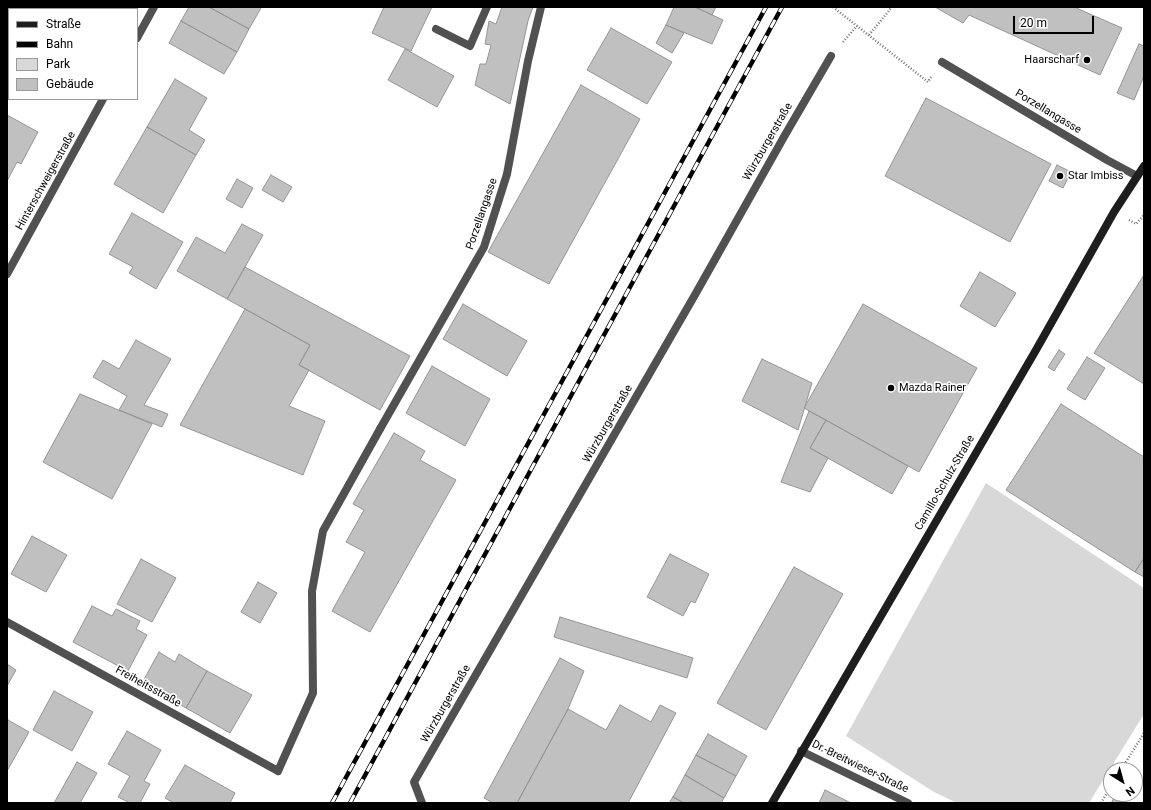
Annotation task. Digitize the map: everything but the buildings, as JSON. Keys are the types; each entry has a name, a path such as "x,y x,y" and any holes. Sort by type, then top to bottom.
{"street":[{"path":"138,36 154,7"},
{"path":"436,29 470,46 487,7"},
{"name":"Porzellangasse","path":"278,770 313,694 312,591 323,531 484,247 507,174 528,61 541,7"},
{"name":"Würzburgerstraße","path":"422,803 414,782 831,56"},
{"name":"Porzellangasse","path":"942,62 1107,160 1140,177"},
{"name":"Hinterschweigerstraße","path":"7,274 102,100"},
{"name":"Camillo-Schulz-Straße","path":"772,803 1036,350 1114,212 1140,177 1144,166"},
{"name":"Freiheitsstraße","path":"7,622 278,770"},
{"name":"Dr.-Breitwieser-Straße","path":"802,751 908,803"}],"path":[{"path":"833,7 928,82 942,62"},
{"path":"869,35 892,7"},
{"path":"1126,762 1144,733"}],"green space":[{"path":"986,483 1144,588 1144,714 1114,762 1103,762 1103,780 1089,803 957,803 934,792 846,736"}],"railway":[{"path":"332,803 766,7"},
{"path":"350,803 782,7"}],"place":[{"name":"Haarscharf","path":"1087,60"},
{"name":"Star Imbiss","path":"1060,176"},
{"name":"Mazda Rainer","path":"891,388"}]}
